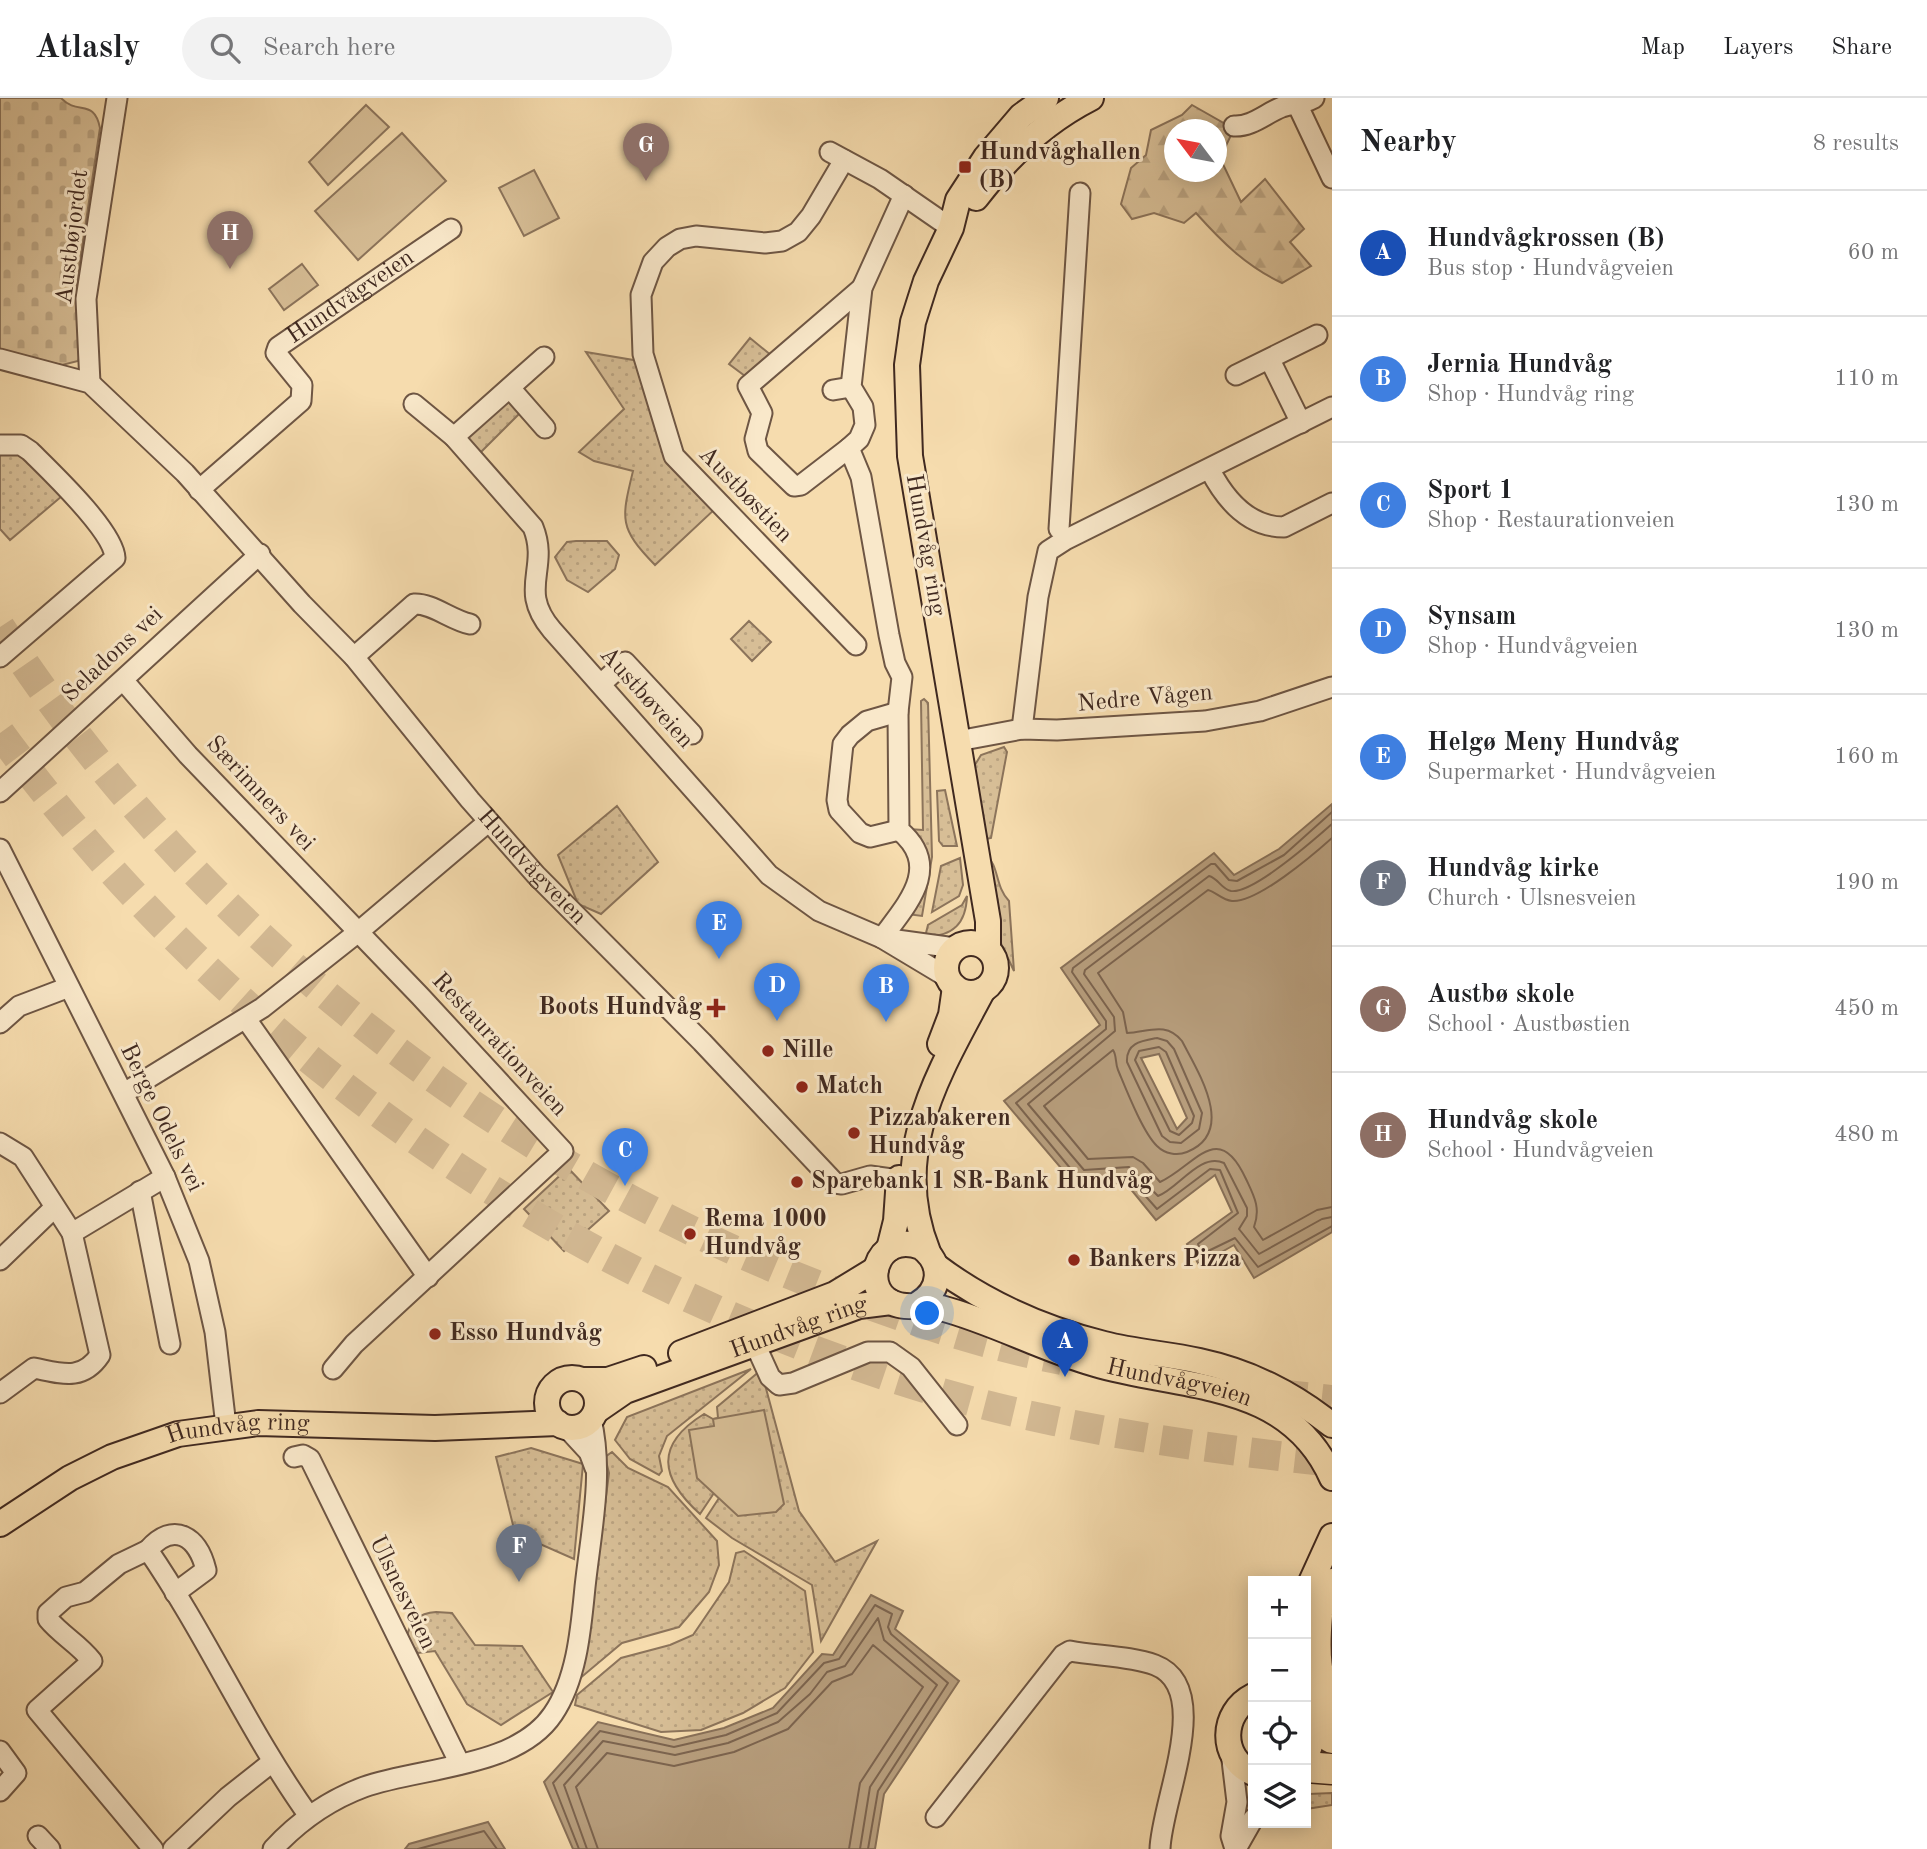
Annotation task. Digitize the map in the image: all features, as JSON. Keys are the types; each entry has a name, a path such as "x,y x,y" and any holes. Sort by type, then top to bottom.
{"highway":[{"path":"1312,1604 1315,1662 1319,1682 1315,1718"},
{"path":"1311,1767 1332,1769"}],"main road":[{"name":"Hundvåg ring","path":"988,949 988,921 917,505 906,410 907,365 914,321 926,281 951,228 958,200 986,157 1021,116 1046,98"},
{"name":"Hundvåg ring","path":"951,228 999,168 1037,131 1091,98"},
{"name":"Hundvåg ring","path":"958,946 970,921 977,868"},
{"path":"978,943 988,949 995,959 996,971 992,982 983,990 931,1094 915,1146 914,1206 932,1259 936,1284 933,1292 918,1304 909,1306 891,1302 878,1288 882,1259 897,1212 908,1125 946,1030 951,982 946,961 958,946 978,943"},
{"path":"951,982 969,993 983,990"},
{"path":"882,1259 896,1245 913,1244 932,1259"},
{"name":"Hundvåg ring","path":"583,1380 598,1381 621,1377 835,1294 882,1259"},
{"name":"Hundvågveien","path":"932,1259 978,1295 1072,1335 1106,1345 1207,1363 1265,1382 1299,1400 1332,1425"},
{"name":"Hundvåg ring","path":"593,1415 625,1391 859,1306 891,1302"},
{"name":"Hundvågveien","path":"918,1304 965,1316 1097,1365 1214,1388 1252,1401 1286,1420 1309,1439 1332,1478"},
{"path":"563,1380 583,1380 594,1390 593,1415 580,1426 562,1425 549,1411 548,1397 553,1387 563,1380"},
{"name":"Hundvåg ring","path":"498,1424 548,1397"},
{"name":"Hundvåg ring","path":"0,1524 70,1478 112,1457 178,1434 226,1426 291,1422 435,1428 498,1424 562,1425"},
{"path":"1308,1639 1312,1604 1332,1536"},
{"path":"1312,1604 1332,1581"},
{"path":"1248,1700 1235,1710 1229,1724 1231,1752 1238,1763 1248,1770"},
{"path":"1311,1738 1315,1718"}],"street":[{"name":"Austbøjordet","path":"90,383 86,299 117,98"},
{"path":"1234,126 1245,125 1286,106 1306,102 1332,178"},
{"name":"Austbøstien","path":"856,645 674,456 643,354 641,295 653,262 667,247 680,239 696,236 765,243 782,241 798,232 811,216 837,156 904,195"},
{"path":"1059,529 1080,192"},
{"path":"862,288 748,386 762,413 755,439 758,452 794,486 801,485 849,448 859,439 865,425 863,407 842,389 862,288 904,195 951,228"},
{"name":"Hundvågveien","path":"199,490 301,401 302,385 276,354 278,347 451,229"},
{"path":"1236,375 1317,334"},
{"path":"454,437 544,357"},
{"name":"Hundvågveien","path":"0,359 90,383 199,490 354,657 488,822 835,1183 842,1184 870,1176 899,1180"},
{"path":"1270,360 1301,423"},
{"path":"510,388 545,428"},
{"name":"Austbøveien","path":"414,404 454,437 533,527 538,540 535,596 537,611 769,875 819,911 882,937 951,982"},
{"path":"1022,729 1038,597 1048,551 1065,540 1332,407"},
{"path":"759,427 779,421"},
{"path":"0,445 22,445 30,451 99,528 114,553 114,558 94,577 0,657"},
{"path":"849,448 861,477 889,635 895,663 902,677 898,712 899,830 914,850 921,874 915,892 882,937"},
{"path":"1210,470 1231,503 1241,512 1276,527 1284,527 1332,503"},
{"name":"Seladons vei","path":"0,792 260,554"},
{"path":"354,657 414,604 423,604 444,616 470,624"},
{"path":"601,684 625,662 692,734"},
{"name":"Særimners vei","path":"129,687 188,755 357,933"},
{"name":"Nedre Vågen","path":"958,741 1022,729 1057,730 1205,721 1260,711 1332,687"},
{"path":"898,712 867,721 850,735 844,744 837,800 839,810 860,833 870,837 899,830"},
{"path":"124,1093 246,1019 357,933 488,822"},
{"name":"Berge Odels vei","path":"0,849 165,1177 199,1261 215,1332 226,1426"},
{"name":"Restaurationveien","path":"333,1369 354,1344 563,1151 357,933"},
{"name":"Austbøveien","path":"882,937 958,946"},
{"path":"0,1023 19,1006 69,987"},
{"path":"246,1019 428,1277"},
{"path":"0,1393 34,1368 70,1376 87,1369 100,1355 72,1233 23,1157 6,1147"},
{"path":"72,1233 165,1177"},
{"path":"140,1191 170,1344"},
{"path":"0,1259 54,1208"},
{"path":"755,1344 770,1377 779,1385 806,1378 868,1352 890,1352 911,1367 957,1424"},
{"path":"273,1849 309,1816 341,1797 365,1787 460,1764 530,1738 542,1728 561,1702 581,1624 598,1476 598,1447 593,1415"},
{"path":"562,1425 589,1452 598,1476"},
{"name":"Ulsnesveien","path":"294,1457 303,1455 310,1459 460,1764"},
{"path":"153,1849 37,1710 92,1661 76,1642 55,1628 48,1619 48,1613 66,1597 85,1592 119,1564 173,1534 184,1535 191,1540 206,1570 175,1593"},
{"path":"148,1550 243,1707 271,1763 309,1816"},
{"path":"936,1817 1063,1655 1070,1651 1154,1665 1178,1682 1185,1709 1175,1769 1160,1830 1160,1849"},
{"path":"0,1751 16,1773 0,1791"},
{"path":"1231,1752 1237,1802 1231,1836 1235,1849"},
{"path":"173,1849 228,1797 271,1763"},
{"path":"1235,1849 1248,1827"}],"green space":[{"path":"0,98 61,98 73,106 94,113 100,128 76,288 83,346 78,361 62,365 0,352"},
{"path":"366,105 389,127 328,185 309,162"},
{"path":"1192,105 1216,119 1174,119"},
{"path":"1164,124 1164,182 1227,182 1227,173 1241,202 1265,179 1304,229 1290,242 1311,266 1282,283 1235,252 1196,213 1184,223 1154,213 1132,219 1121,204 1131,168 1146,155 1151,130"},
{"path":"1227,125 1234,129 1227,144"},
{"path":"402,133 446,181 358,260 315,211"},
{"path":"534,170 559,218 524,236 499,188"},
{"path":"302,264 318,285 284,310 269,289"},
{"path":"750,338 772,356 745,376 729,364"},
{"path":"586,352 639,361 663,446 716,508 655,565 635,542 626,522 626,501 633,471 594,461 579,452 624,409"},
{"path":"511,400 523,410 478,455 466,441 468,435 500,403"},
{"path":"17,452 62,496 10,540 0,529 0,453"},
{"path":"607,541 619,555 615,569 588,592 567,580 555,557 567,542"},
{"path":"749,621 771,642 752,661 731,639"},
{"path":"924,699 928,703 932,857 922,916 907,914 923,891 928,871 923,851 907,829 923,830 921,701"},
{"path":"1004,747 1007,752 991,838 986,839 973,768 981,755"},
{"path":"945,790 957,846 943,846 939,841 937,791"},
{"path":"617,806 658,862 601,914 578,904 558,855"},
{"path":"986,856 993,864 1001,889 1009,901 1014,971 996,933"},
{"path":"960,858 963,885 959,896 932,912 941,866"},
{"path":"967,896 964,914 956,927 943,934 925,937 928,925 962,905"},
{"path":"568,1168 609,1211 564,1251 524,1209"},
{"path":"751,1369 667,1436 659,1456 662,1471 659,1475 630,1459 615,1440 627,1417"},
{"path":"761,1370 799,1511 835,1562 877,1541 821,1641 812,1585 732,1538 706,1518 719,1498 714,1493 700,1514 677,1488 668,1462 670,1450 688,1426 704,1414 713,1419 718,1418 717,1407"},
{"path":"764,1410 784,1504 776,1512 738,1516 697,1478 689,1430 714,1426 713,1419"},
{"path":"531,1448 583,1464 574,1559 515,1533 496,1457"},
{"path":"612,1452 628,1468 668,1487 717,1541 719,1565 709,1592 679,1627 622,1643 578,1680 586,1652 609,1473 605,1457"},
{"path":"744,1551 805,1591 813,1652 785,1688 743,1713 701,1730 661,1732 575,1705 577,1695 621,1658 670,1645 693,1635 729,1582 736,1553"},
{"path":"436,1612 452,1613 475,1645 522,1646 553,1692 501,1725 467,1704 435,1651 418,1653 407,1638 416,1619"},
{"path":"1332,1793 1332,1805 1311,1808 1311,1794"}],"water":[{"path":"1332,804 1332,1232 1254,1278 1234,1245 1199,1265 1187,1244 1232,1212 1215,1175 1156,1220 1125,1182 1078,1188 1004,1101 1100,1025 1061,968 1214,853 1234,875 1279,849","holes":["1159,1054 1187,1118 1177,1129 1141,1058"]},
{"path":"871,1595 903,1611 895,1629 959,1681 884,1794 875,1849 573,1849 544,1782 598,1722 674,1740 724,1728 773,1708 822,1654 833,1655"},
{"path":"488,1822 505,1849 405,1849 409,1844"}],"tunnel":[{"path":"0,627 78,737 165,840 259,935 361,1023 470,1103 584,1174 703,1236 827,1289 885,1310 973,1339 1062,1360"},
{"path":"0,733 92,848 193,956 304,1054 421,1143 546,1223 676,1292 812,1350 952,1396 1093,1429 1236,1451 1332,1462"},
{"path":"1277,1394 1332,1400"}],"place":[{"name":"Hundvåghallen (B)","path":"965,167"},
{"name":"Austbø skole","path":"646,181"},
{"name":"Hundvåg skole","path":"230,269"},
{"name":"Helgø Meny Hundvåg","path":"719,959"},
{"name":"Boots Hundvåg","path":"716,1008"},
{"name":"Synsam","path":"777,1021"},
{"name":"Jernia Hundvåg","path":"886,1022"},
{"name":"Nille","path":"768,1051"},
{"name":"Match","path":"802,1087"},
{"name":"Pizzabakeren Hundvåg","path":"854,1133"},
{"name":"Sparebank 1 SR-Bank Hundvåg","path":"797,1182"},
{"name":"Sport 1","path":"625,1186"},
{"name":"Rema 1000 Hundvåg","path":"690,1234"},
{"name":"Bankers Pizza","path":"1074,1260"},
{"name":"Esso Hundvåg","path":"435,1334"},
{"name":"Hundvågkrossen (B)","path":"1065,1377"},
{"name":"Hundvåg kirke","path":"519,1582"}]}
